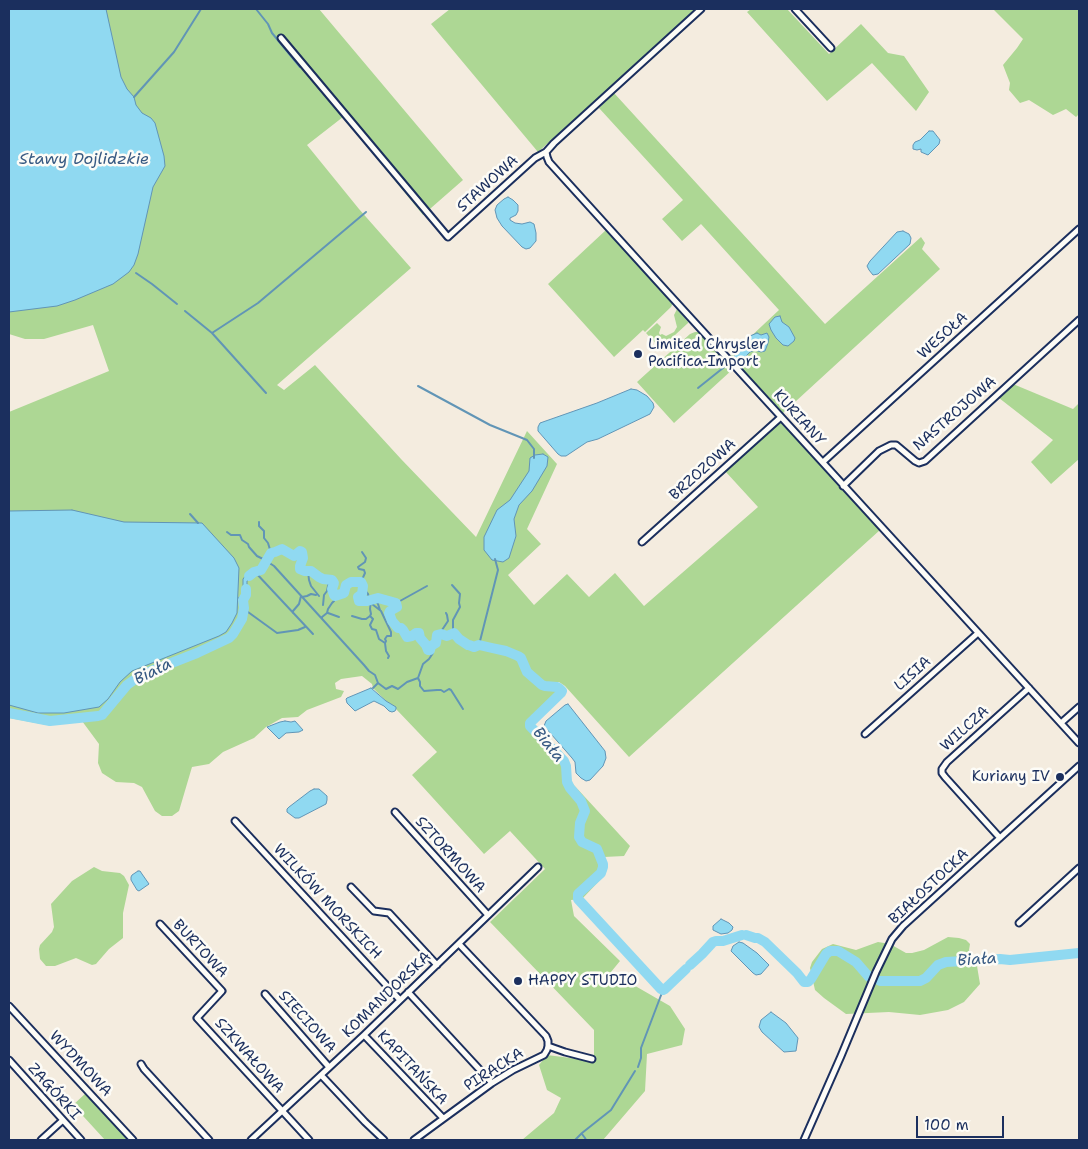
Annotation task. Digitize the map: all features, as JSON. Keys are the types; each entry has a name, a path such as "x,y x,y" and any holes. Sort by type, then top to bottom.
{"street":[{"path":"546,152 554,142 701,9"},
{"path":"795,9 831,48"},
{"name":"STAWOWA","path":"281,38 448,237 535,158 546,152"},
{"name":"KURIANY","path":"546,152 550,162 666,291 1079,743"},
{"name":"WESOŁA","path":"823,462 1079,229"},
{"name":"NASTROJOWA","path":"843,486 879,451 891,446 896,445 919,463 925,461 1079,320"},
{"name":"BRZOZOWA","path":"642,542 781,416"},
{"name":"LISIA","path":"865,734 978,633"},
{"name":"WILCZA","path":"1000,838 945,777 942,769 1029,688"},
{"path":"1061,724 1079,707"},
{"name":"BIAŁOSTOCKA","path":"804,1140 892,939 903,926 1079,766"},
{"name":"SZTORMOWA","path":"395,812 488,915"},
{"name":"WILKÓW MORSKICH","path":"235,821 400,1000"},
{"name":"KOMANDORSKA","path":"251,1140 364,1035 538,868"},
{"path":"1019,924 1079,868"},
{"path":"351,887 374,911 389,913 437,965"},
{"name":"BURTOWA","path":"160,924 222,991 198,1018"},
{"path":"459,944 546,1036 548,1046 592,1058"},
{"path":"408,992 492,1083"},
{"name":"SIECIOWA","path":"265,994 330,1066"},
{"name":"WYDMOWA","path":"9,1006 133,1140"},
{"name":"SZKWAŁOWA","path":"198,1018 309,1140"},
{"name":"KAPITAŃSKA","path":"364,1035 443,1118"},
{"name":"PIRACKA","path":"414,1140 492,1083 540,1057 547,1050 548,1046"},
{"name":"ZAGÓRKI","path":"9,1060 81,1140"},
{"path":"141,1064 209,1140"},
{"path":"321,1075 384,1140"},
{"path":"41,1140 63,1120"}],"green space":[{"path":"9,9 319,9 463,180 423,215 343,117 307,145 359,209 411,268 277,385 284,390 315,365 476,537 527,431 557,464 527,529 541,544 508,575 534,605 567,574 589,597 615,573 644,606 758,507 725,471 780,421 880,530 629,757 565,686 559,682 547,682 562,691 530,723 568,762 572,783 630,846 624,856 604,857 607,870 603,877 582,899 571,900 574,916 620,961 611,972 670,1006 685,1029 682,1045 647,1054 645,1091 603,1140 522,1140 554,1113 561,1098 547,1090 539,1065 547,1055 594,1061 594,1030 490,922 545,869 510,831 484,854 412,775 437,752 395,707 386,701 373,688 372,684 362,676 341,679 335,683 336,689 344,691 341,697 307,710 298,717 282,718 266,727 254,738 223,752 209,764 192,767 179,811 172,816 162,816 155,811 142,787 134,783 116,782 102,773 98,763 99,744 82,721 47,725 9,718 9,412 109,371 93,325 44,339 25,339 9,334"},
{"path":"450,9 696,9 538,152 431,24"},
{"path":"751,9 787,9 829,54 861,24 888,53 904,56 929,92 916,111 872,63 827,101 747,12"},
{"path":"993,9 1079,9 1079,114 1076,117 1066,109 1053,115 1029,100 1020,103 1009,90 1010,83 1003,65 1023,39"},
{"path":"614,93 825,324 921,237 925,243 922,249 940,269 783,413 730,356 779,310 701,224 682,241 662,219 683,200 599,108"},
{"path":"606,230 673,303 645,332 643,330 614,357 548,284"},
{"path":"677,309 688,323 662,347 659,347 646,333 657,323 661,327 660,335 666,336 674,332 677,327 674,315"},
{"path":"699,332 733,369 674,423 637,382 690,334"},
{"path":"1013,384 1073,409 1079,403 1079,459 1051,484 1031,462 1053,440 999,398"},
{"path":"94,867 102,871 120,873 129,885 123,913 123,938 109,949 96,964 92,965 76,958 55,966 46,966 40,959 39,949 54,927 51,904 72,881"},
{"path":"948,937 966,940 970,944 969,950 977,966 980,984 964,1002 948,1010 920,1015 889,1012 846,1014 815,990 810,968 812,962 822,949 833,944 856,950 878,942 890,944 906,953 912,953 924,950"},
{"path":"86,1093 129,1140 105,1140 73,1105"}],"water":[{"name":"Stawy Dojlidzkie","path":"9,9 106,9 121,77 127,89 134,97 136,105 142,113 151,118 155,123 165,166 153,187 138,254 129,272 113,284 57,306 9,312"},
{"path":"929,131 933,131 940,140 939,144 928,155 921,152 921,149 913,149 915,142 920,140"},
{"path":"508,197 518,205 516,215 510,218 510,220 515,223 530,222 534,224 536,241 530,248 522,247 497,218 495,210 497,205"},
{"path":"903,231 909,234 911,238 910,244 878,274 873,275 867,266 870,261 897,232"},
{"path":"780,316 782,322 789,327 795,338 788,346 783,345 776,338 769,324 775,317"},
{"path":"757,333 761,335 767,333 769,337 765,351 755,350 745,357 737,360 734,359 735,354 744,346 746,339"},
{"path":"631,389 647,396 653,403 654,407 650,414 598,439 587,442 566,456 558,454 538,431 540,423"},
{"path":"543,454 548,457 547,466 532,491 519,505 514,519 516,536 509,558 503,562 492,560 484,550 484,537 497,510 510,500 529,471 530,458"},
{"path":"72,510 124,522 202,523 234,558 239,568 237,613 226,632 219,636 132,671 99,707 64,713 38,713 9,705 9,511"},
{"path":"259,569 261,570 247,581 249,595 241,601 238,598 243,594 243,579 247,574"},
{"path":"371,688 396,707 395,711 389,711 374,701 355,711 347,703 347,698"},
{"path":"568,704 605,751 606,758 603,766 590,780 586,781 576,773 575,762 544,726 546,721"},
{"path":"285,721 295,721 303,730 286,733 279,739 267,727"},
{"path":"314,789 319,789 327,796 326,804 299,818 295,818 287,812 289,807"},
{"path":"140,871 149,884 139,891 131,880 132,875"},
{"path":"721,919 733,927 728,933 721,934 713,930 713,926"},
{"path":"739,942 757,953 769,965 761,974 756,975 753,973 731,951 733,946"},
{"path":"771,1012 786,1023 798,1038 796,1051 784,1052 762,1032 759,1027 761,1020"}],"waterway":[{"path":"134,97 174,52 201,9"},
{"path":"256,9 268,24 272,33 300,67"},
{"path":"185,311 212,333 258,303 366,212"},
{"path":"136,273 177,304"},
{"path":"212,333 266,393"},
{"path":"698,388 728,364"},
{"path":"418,386 490,425 527,440 534,449 534,458"},
{"path":"190,514 198,523"},
{"path":"259,522 271,553"},
{"path":"227,532 231,535 240,535 242,540 248,544 257,556 274,566 369,671 375,675 378,683 386,689 392,686 398,689 407,682 418,678 423,664 433,653 430,649"},
{"name":"Biała","path":"249,576 261,570 271,553 282,549 294,556 300,551 303,558 300,569 311,571 323,579 332,580 334,583 332,589 335,596 344,593 346,585 351,582 361,582 363,586 362,594 358,597 359,601 378,598 396,603 397,607 389,613 392,621 398,628 403,630 407,637 419,633 428,650 436,643 437,635 447,636 454,633 468,645 474,647 479,645 506,651 518,656 521,658 527,672 542,685 560,689 561,693 530,723 530,726 564,761 567,782 581,801 585,811 580,823 579,837 582,842 597,849 603,864 601,873 578,894 578,899 661,989 665,989 686,969"},
{"path":"361,582 365,573 364,570 358,567 365,562 366,558 362,552"},
{"path":"479,645 498,570 495,559"},
{"path":"308,571 311,586 319,596"},
{"path":"255,572 313,634"},
{"path":"323,605 329,580"},
{"path":"452,585 460,594 460,607 453,620 453,633"},
{"path":"393,602 396,600 398,602 427,586"},
{"path":"363,588 371,600 370,616 373,619 370,625 372,629 376,630 379,639 385,643 388,658"},
{"name":"Biała","path":"9,713 50,721 102,715 127,685 141,675 229,638 242,619 243,600 246,595 246,589"},
{"path":"302,597 311,594 316,595"},
{"path":"293,613 299,604 301,596"},
{"path":"322,619 334,601 335,596"},
{"path":"374,599 380,610"},
{"path":"372,604 381,611 391,632 391,636 387,636 385,643"},
{"path":"244,611 277,633 305,627"},
{"path":"328,613 339,617"},
{"path":"441,634 448,621 446,613"},
{"path":"352,616 362,619 370,616"},
{"path":"418,678 420,686 424,691 441,690 444,692 449,689 451,690 463,709"},
{"path":"373,688 378,683"},
{"name":"Biała","path":"690,965 713,942 742,935"},
{"name":"Biała","path":"746,935 765,942 804,982 808,982 811,979 826,954 830,951 838,951 856,962 869,977"},
{"name":"Biała","path":"880,981 920,981 926,978 938,965 946,962 1010,960 1079,953"},
{"path":"638,1067 641,1058 641,1048 663,990"},
{"path":"575,1140 611,1110 635,1071"},
{"path":"582,1134 586,1140"}],"place":[{"name":"Limited Chrysler Pacifica-Import","path":"638,354"},
{"name":"Kuriany IV","path":"1060,777"},
{"name":"HAPPY STUDIO","path":"518,981"}]}
